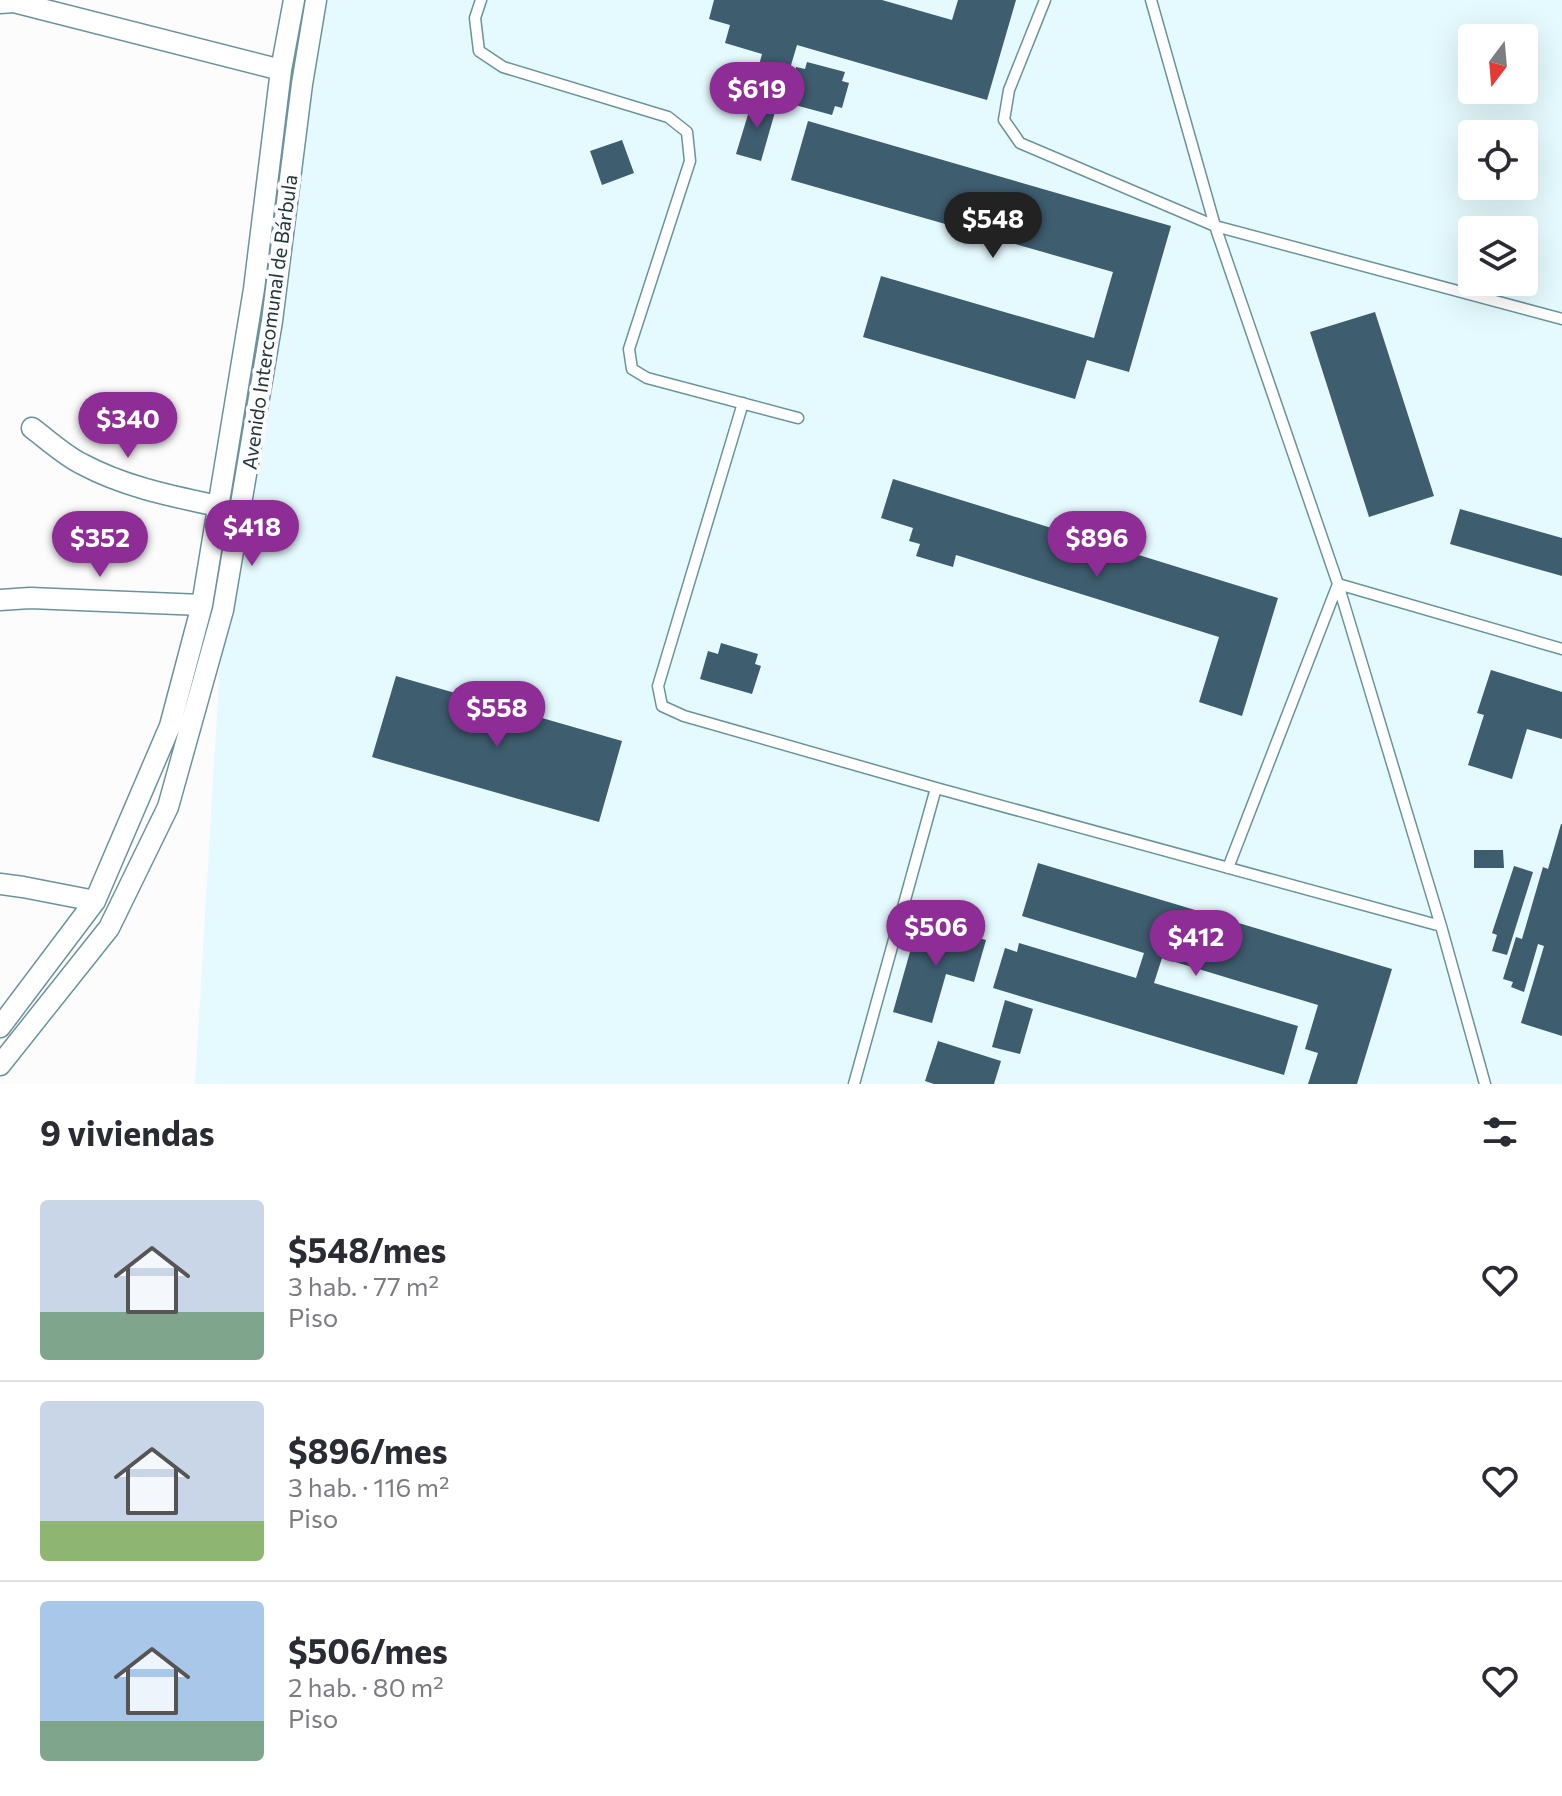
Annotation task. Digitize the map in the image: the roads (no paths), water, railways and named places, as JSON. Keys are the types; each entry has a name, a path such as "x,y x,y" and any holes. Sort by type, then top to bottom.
{"street":[{"name":"Avenido Intercomunal de Bárbula","path":"0,1027 95,901 170,726 202,605 254,289 281,70 294,0"},
{"name":"Avenido Intercomunal de Bárbula","path":"0,1065 109,928 168,807 223,610 272,321 302,84 316,0"},
{"path":"0,3 14,2 281,70"},
{"path":"32,428 79,463 117,480 161,494 218,506"},
{"path":"0,600 30,598 202,605"},
{"path":"0,884 95,901"}],"lane":[{"path":"481,0 475,18 479,51 503,67 668,117 687,132 690,161 629,349 632,369 647,378 798,418"},
{"path":"1045,0 1009,90 1004,120 1020,143 1215,226 1562,319"},
{"path":"1151,0 1215,226 1338,584 1485,1084"},
{"path":"743,403 658,686 662,706 684,716 936,788 1441,926"},
{"path":"1338,584 1562,649"},
{"path":"1228,868 1338,584"},
{"path":"854,1084 936,788"}]}
